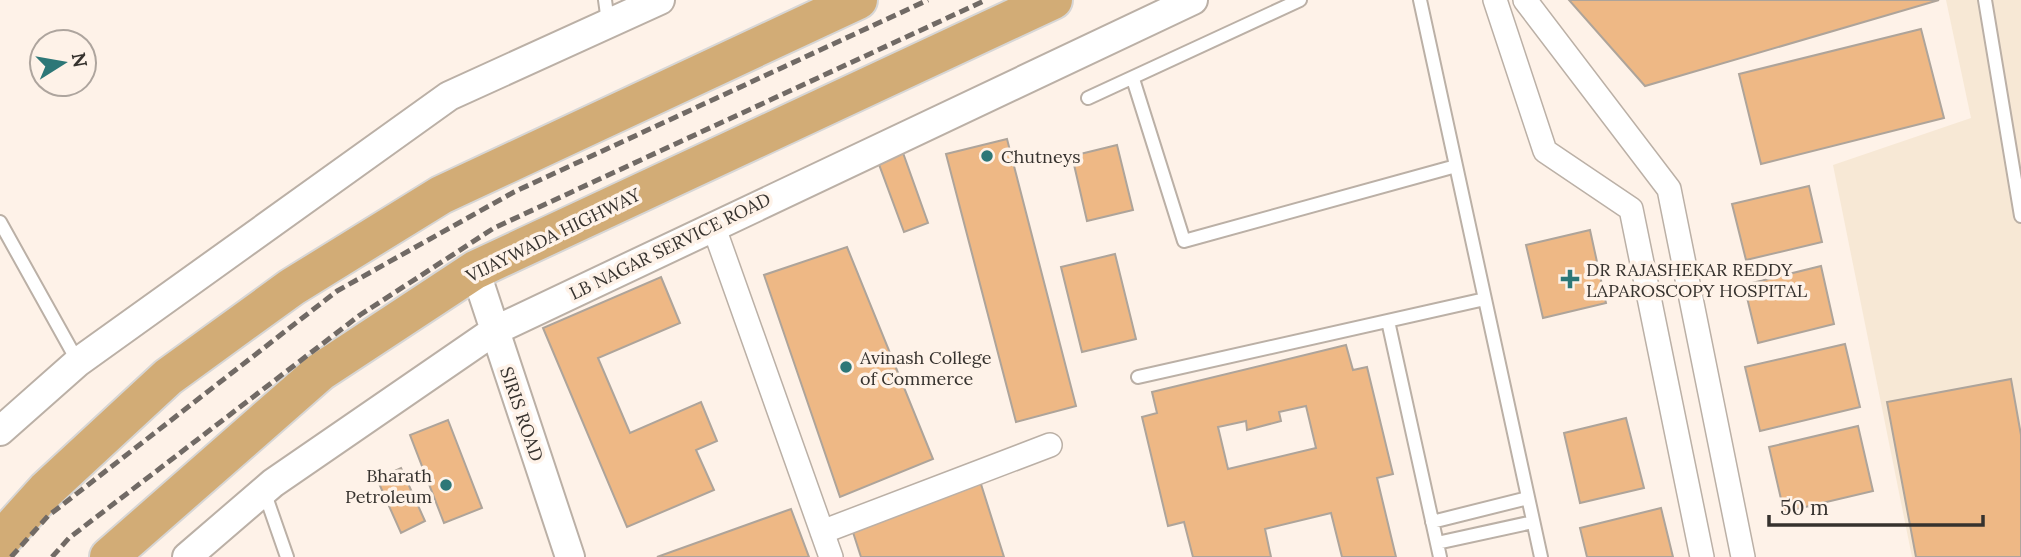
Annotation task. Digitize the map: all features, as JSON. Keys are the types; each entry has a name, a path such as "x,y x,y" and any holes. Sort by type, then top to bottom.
{"highway":[{"path":"3,557 0,540 46,490 168,377 292,287 441,195 858,0"},
{"name":"VIJAYWADA HIGHWAY","path":"109,557 320,372 475,270 1053,0"}],"street":[{"path":"0,431 78,362 449,96 607,11 660,0"},
{"name":"LB NAGAR SERVICE ROAD","path":"187,557 263,490 494,331 1193,0"},
{"path":"1495,0 1545,151 1631,209 1702,557"},
{"path":"1525,0 1669,189 1744,557"},
{"path":"713,225 831,557"},
{"name":"SIRIS ROAD","path":"475,270 570,557"},
{"path":"822,532 1050,445"}],"lane":[{"path":"1088,98 1300,0"},
{"path":"1420,0 1541,557"},
{"path":"1985,0 2021,216"},
{"path":"1133,79 1184,242 1456,166"},
{"path":"0,222 78,362"},
{"path":"1138,377 1485,299"},
{"path":"1388,321 1440,557"},
{"path":"263,490 287,557"},
{"path":"1432,522 1528,498"},
{"path":"1437,543 1533,522"}],"shaded area":[{"path":"1946,0 2021,0 2021,557 1912,557 1833,165 1971,118"}],"building":[{"path":"1569,0 1939,0 1645,86"},
{"path":"1921,29 1944,118 1761,164 1739,74"},
{"path":"1007,139 1076,406 1016,422 946,154"},
{"path":"1117,145 1133,210 1087,221 1072,156"},
{"path":"902,150 928,223 904,232 877,159"},
{"path":"1809,186 1822,242 1746,260 1732,204"},
{"path":"1590,230 1606,303 1543,318 1526,245"},
{"name":"Avinash College of Commerce","path":"847,247 933,459 840,497 764,275"},
{"path":"1115,254 1136,339 1082,352 1061,267"},
{"path":"1821,266 1834,324 1758,343 1744,285"},
{"path":"661,277 680,323 598,358 630,433 701,402 717,441 696,450 714,490 627,527 543,328"},
{"path":"1845,344 1860,407 1760,431 1745,367"},
{"path":"1346,345 1353,370 1367,367 1393,474 1377,478 1396,557 1342,557 1331,513 1265,529 1271,557 1193,557 1184,522 1168,526 1142,417 1157,413 1152,392","holes":["1306,406 1316,448 1228,469 1218,427 1246,421 1247,430 1281,421 1279,412"]},
{"path":"2011,379 2021,435 2021,557 1916,557 1887,402"},
{"path":"1626,418 1644,488 1580,503 1564,433"},
{"path":"448,420 482,508 444,523 410,435"},
{"path":"1858,426 1873,491 1784,512 1769,447"},
{"path":"401,468 425,521 401,533 377,479"},
{"path":"980,481 1004,557 861,557 850,523"},
{"path":"1661,508 1673,557 1587,557 1580,528"},
{"path":"791,509 809,557 657,557"}],"railway":[{"path":"11,557 48,516 337,291 514,192 928,0"},
{"path":"52,557 69,538 360,315 494,228 986,0"}],"place":[{"name":"Chutneys","path":"987,156"},
{"name":"DR RAJASHEKAR REDDY LAPAROSCOPY HOSPITAL","path":"1570,279"},
{"name":"Avinash College of Commerce","path":"846,367"},
{"name":"Bharath Petroleum","path":"446,485"}]}
